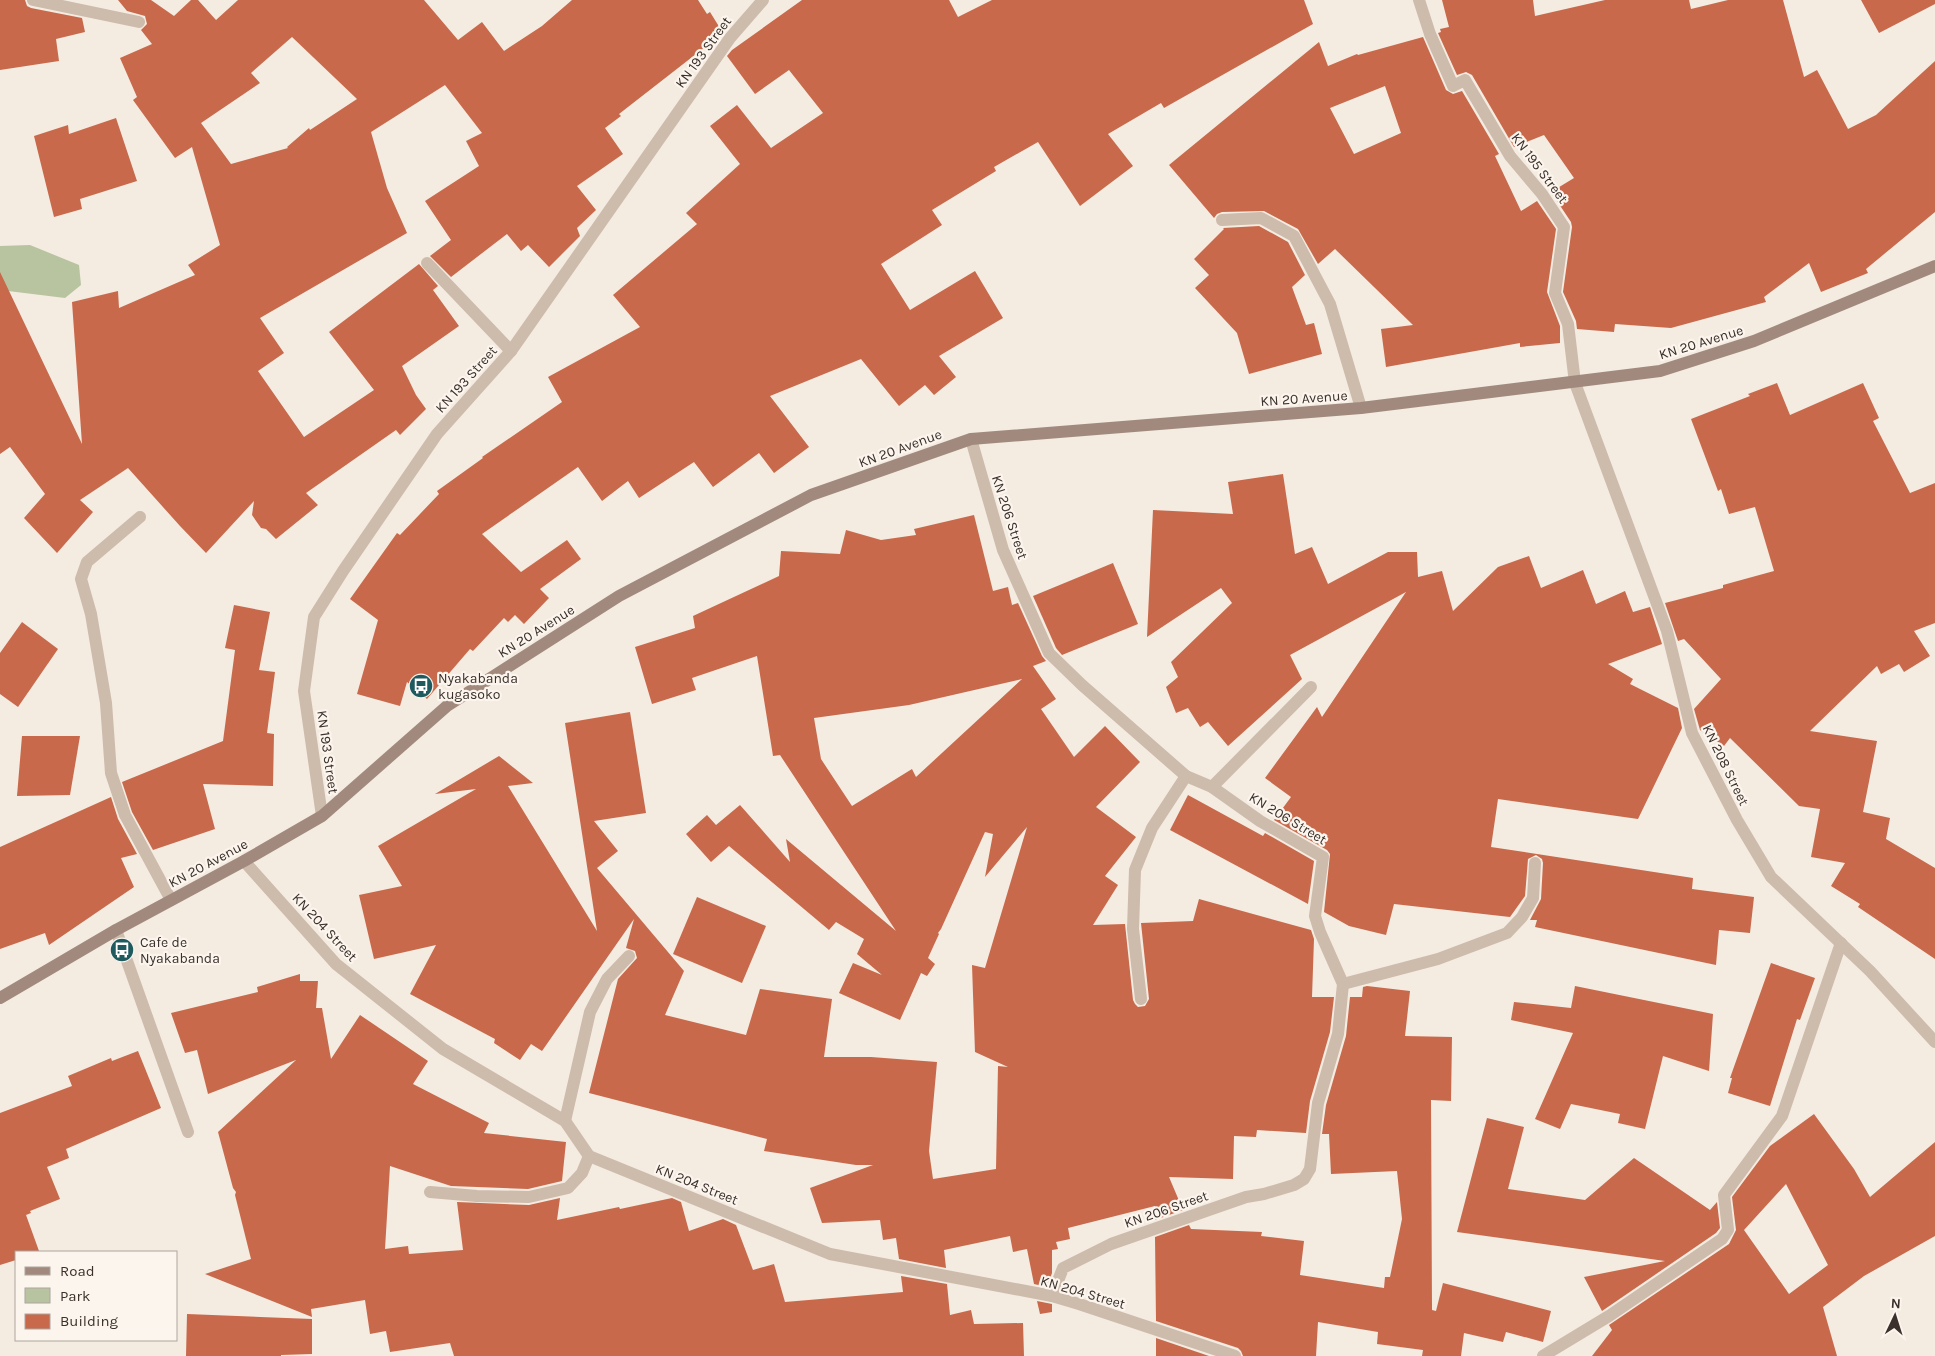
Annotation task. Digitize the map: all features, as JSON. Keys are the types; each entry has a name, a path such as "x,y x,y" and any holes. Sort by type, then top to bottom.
{"main road":[{"name":"KN 20 Avenue","path":"0,998 116,930 244,861 322,816 447,706 619,596 811,495 971,438 1361,408 1660,371 1754,341 1935,266"}],"street":[{"path":"33,0 139,22"},
{"name":"KN 193 Street","path":"322,816 304,690 314,617 342,571 437,434 511,351 730,38 763,0"},
{"name":"KN 195 Street","path":"1419,0 1430,34 1453,86 1465,80 1510,156 1542,194 1564,227 1555,293 1568,324 1575,383"},
{"path":"1222,220 1261,218 1294,236 1330,304 1361,408"},
{"path":"427,263 511,351"},
{"name":"KN 208 Street","path":"1575,383 1667,631 1692,733 1737,820 1771,877 1870,970 1935,1042"},
{"name":"KN 206 Street","path":"971,438 1003,550 1049,653 1082,685 1186,776 1212,788 1260,822 1323,857 1315,916 1343,984 1338,1034 1318,1103 1310,1169 1304,1180 1294,1185 1246,1197 1111,1244 1063,1268 1052,1296"},
{"path":"140,517 87,562 81,579 91,614 106,704 111,773 125,814 171,900"},
{"path":"1212,788 1311,687"},
{"path":"1140,999 1133,929 1135,870 1152,828 1186,776"},
{"name":"KN 204 Street","path":"244,861 336,964 443,1048 565,1121 589,1156 830,1254 1052,1296 1235,1356"},
{"path":"1343,984 1438,959 1507,933 1522,917 1533,898 1535,863"},
{"path":"116,930 188,1132"},
{"path":"1542,1356 1609,1316 1722,1239 1728,1230 1724,1196 1782,1116 1841,943"},
{"path":"565,1121 590,1012 607,979 630,956"},
{"path":"430,1192 476,1196 529,1197 568,1188 582,1173 589,1156"}],"green space":[{"path":"30,245 79,265 81,285 65,298 0,290 0,246"}],"building":[{"path":"0,0 25,0 27,6 31,8 82,18 85,32 56,39 59,61 0,70"},
{"path":"118,0 151,0 174,16 191,0 198,0 216,20 238,0 424,0 458,40 482,22 504,51 542,26 572,0 698,0 707,14 710,12 723,33 619,114 621,116 605,128 623,154 577,186 596,210 577,228 580,236 549,267 528,245 521,251 507,234 451,277 430,256 451,240 425,201 479,166 466,141 482,133 445,85 371,132 387,188 407,233 260,318 284,353 258,371 304,437 374,390 329,332 419,264 438,286 433,290 459,326 402,366 416,395 426,409 400,435 396,430 306,493 318,505 276,539 266,529 261,528 252,515 254,501 206,553 128,468 80,500 93,512 57,553 24,518 45,494 10,447 0,454 0,272 82,444 72,302 118,291 119,308 195,275 188,265 220,245 192,147 175,158 133,100 137,97 120,58 152,44 141,30 147,24 145,16 127,11","holes":["292,37 357,99 310,130 309,128 288,148 231,164 201,123 260,83 251,73"]},
{"path":"802,0 949,0 958,17 992,0 1304,0 1313,24 1164,108 1161,103 1108,134 1133,166 1080,206 1038,142 994,167 996,171 932,210 942,225 881,264 910,310 975,271 1003,318 939,356 956,377 934,395 925,385 899,406 861,359 770,396 809,447 774,473 759,453 713,487 694,462 639,498 628,481 602,501 578,467 482,534 521,572 567,540 581,559 540,589 549,598 524,624 515,615 508,622 504,618 473,651 470,649 427,699 407,682 400,706 357,694 378,620 350,599 397,533 400,535 439,494 437,491 482,457 562,402 548,377 640,327 613,295 697,224 686,213 740,164 710,126 737,105 771,148 823,113 789,70 755,94 727,56 732,50"},
{"path":"1442,0 1533,0 1535,16 1605,0 1689,0 1691,9 1728,0 1783,0 1804,77 1817,70 1848,129 1876,115 1935,61 1935,212 1866,269 1868,273 1821,292 1809,263 1764,297 1766,302 1671,328 1615,324 1614,332 1577,329 1576,321 1563,292 1572,227 1571,222 1551,192 1574,178 1544,135 1514,147 1472,75 1466,72 1457,75 1438,33 1441,32 1440,29 1449,27"},
{"path":"1861,0 1935,0 1935,4 1879,33"},
{"path":"1423,37 1446,90 1453,94 1462,91 1499,154 1495,156 1521,211 1537,201 1556,229 1547,292 1560,326 1560,343 1520,347 1520,343 1386,367 1381,329 1413,325 1335,249 1318,264 1298,229 1264,211 1222,212 1214,218 1169,165 1319,42 1328,66 1358,55","holes":["1385,86 1401,133 1354,154 1330,108"]},
{"path":"116,118 137,181 80,199 82,209 54,217 34,136 68,125 69,134"},
{"path":"1259,226 1288,242 1305,275 1292,287 1306,325 1314,323 1322,354 1249,374 1237,333 1195,288 1209,275 1194,259 1223,228"},
{"path":"1777,383 1790,415 1863,383 1879,418 1873,421 1910,493 1935,483 1935,623 1914,631 1930,656 1904,672 1899,664 1881,674 1877,666 1810,731 1877,741 1863,812 1890,818 1886,839 1935,868 1935,959 1858,907 1860,904 1831,886 1845,863 1811,857 1820,809 1799,806 1730,738 1724,746 1700,730 1694,709 1721,679 1684,639 1678,641 1665,603 1723,588 1723,585 1774,571 1755,507 1729,514 1721,489 1718,491 1691,419 1750,396 1748,394"},
{"path":"1283,474 1295,554 1312,547 1328,584 1388,552 1417,552 1418,577 1442,571 1453,611 1498,567 1529,556 1541,588 1583,570 1596,604 1625,591 1633,612 1650,607 1662,644 1608,664 1633,679 1630,684 1678,708 1682,728 1638,819 1498,799 1491,847 1693,878 1692,889 1754,897 1750,933 1719,930 1716,965 1535,927 1537,920 1530,920 1541,899 1543,863 1542,859 1536,855 1528,859 1525,896 1510,917 1394,904 1386,935 1349,926 1324,912 1330,854 1327,850 1274,820 1291,797 1265,778 1317,707 1322,717 1406,592 1290,655 1302,679 1228,746 1208,722 1200,727 1188,708 1176,713 1166,687 1178,677 1171,662 1232,603 1221,588 1147,637 1153,510 1233,514 1228,482"},
{"path":"974,515 993,591 1008,587 1012,605 1018,603 1046,661 1033,666 1056,699 1041,709 1074,757 1105,726 1140,762 1096,807 1136,837 1105,876 1118,885 1093,925 1125,924 1135,1004 1138,1007 1145,1006 1149,999 1141,923 1193,921 1199,899 1311,930 1314,939 1312,997 1334,997 1330,1032 1310,1101 1306,1133 1257,1130 1256,1137 1234,1136 1233,1179 1169,1177 1183,1210 1155,1220 1155,1206 1068,1228 1070,1239 1056,1242 1058,1249 1052,1250 1052,1273 1047,1287 1034,1284 1027,1249 1013,1252 1010,1236 944,1250 946,1268 899,1259 896,1238 883,1240 880,1220 822,1223 810,1188 873,1165 856,1165 764,1151 767,1139 589,1093 618,979 637,958 635,951 626,948 634,919 542,1051 531,1044 520,1060 494,1043 495,1039 410,994 436,945 374,959 359,895 402,886 378,846 476,789 435,794 499,756 533,783 508,786 597,931 565,723 630,712 646,813 594,821 618,851 597,868 684,971 665,1015 746,1035 760,989 832,999 824,1057 871,1057 937,1062 929,1151 933,1179 996,1169 998,1066 1008,1067 975,1052 972,965 985,968 1027,827 985,877 993,834 985,832 928,958 935,964 927,976 921,973 900,1020 839,993 853,963 882,975 857,954 864,939 836,922 829,930 729,846 711,862 686,834 707,815 716,825 740,805 790,862 786,839 896,931 780,755 773,756 757,656 692,678 696,690 652,704 635,647 695,628 693,616 779,576 781,551 840,554 846,530 881,540 916,535 914,529","holes":["1022,679 916,777 912,769 852,806 821,759 814,718 909,705"]},
{"path":"1113,563 1138,624 1062,655 1056,648 1033,596"},
{"path":"234,605 270,612 259,670 275,672 267,733 274,734 273,786 203,784 215,829 153,850 132,812 122,782 223,741 235,650 225,648"},
{"path":"22,622 58,649 18,707 0,694 0,653"},
{"path":"22,736 80,736 70,795 17,796"},
{"path":"1188,795 1263,836 1265,833 1314,861 1308,904 1170,830"},
{"path":"111,797 118,819 137,854 121,858 134,887 49,945 45,933 0,949 0,847"},
{"path":"697,897 766,926 742,983 673,954"},
{"path":"1771,963 1815,978 1800,1020 1797,1019 1770,1106 1728,1093 1732,1078 1730,1078"},
{"path":"300,974 300,981 318,981 316,1008 322,1008 331,1059 360,1015 428,1061 413,1084 489,1123 484,1133 566,1142 562,1181 528,1189 451,1186 390,1166 385,1249 408,1246 409,1254 463,1250 457,1202 529,1205 560,1198 557,1220 672,1198 681,1202 689,1231 723,1219 736,1225 753,1270 774,1264 785,1302 903,1292 901,1276 947,1284 950,1315 971,1310 974,1324 1023,1323 1024,1356 454,1356 450,1343 390,1352 386,1331 370,1334 365,1300 311,1309 312,1317 205,1274 251,1259 235,1195 236,1192 233,1188 218,1132 296,1060 208,1094 197,1050 185,1053 171,1013 258,992 257,987"},
{"path":"1575,986 1713,1014 1709,1071 1663,1056 1645,1129 1618,1123 1620,1114 1571,1104 1560,1129 1535,1119 1573,1033 1511,1020 1514,1002 1571,1008"},
{"path":"1363,987 1410,991 1405,1036 1452,1037 1451,1101 1431,1100 1432,1310 1436,1311 1443,1283 1551,1311 1543,1342 1506,1332 1503,1342 1464,1333 1461,1356 1422,1356 1423,1350 1377,1344 1378,1332 1318,1322 1316,1356 1243,1356 1238,1348 1156,1321 1155,1237 1189,1225 1191,1229 1262,1232 1261,1236 1304,1241 1300,1275 1384,1288 1385,1277 1390,1277 1402,1219 1397,1171 1331,1174 1329,1134 1322,1134 1326,1105 1346,1036 1350,997 1362,997"},
{"path":"138,1051 161,1108 66,1149 69,1158 47,1167 60,1199 30,1211 31,1213 26,1215 39,1251 15,1251 15,1260 0,1265 0,1113 72,1086 68,1076 111,1058 112,1061"},
{"path":"1814,1114 1854,1169 1870,1197 1935,1142 1935,1236 1864,1276 1823,1307 1837,1356 1592,1356 1612,1330 1609,1325 1729,1244 1736,1230 1732,1197 1770,1146","holes":["1786,1184 1828,1265 1789,1294 1744,1230"]},
{"path":"1487,1118 1524,1127 1508,1189 1585,1200 1634,1158 1710,1210 1717,1202 1720,1228 1716,1233 1602,1311 1584,1277 1665,1261 1457,1232"},
{"path":"1037,1301 1052,1304 1052,1312 1040,1314"},
{"path":"187,1314 312,1319 312,1354 281,1356 186,1356"},
{"path":"1156,1338 1209,1356 1156,1356"}],"place":[{"name":"Nyakabanda kugasoko","path":"421,686"},
{"name":"Cafe de Nyakabanda","path":"122,950"}]}
